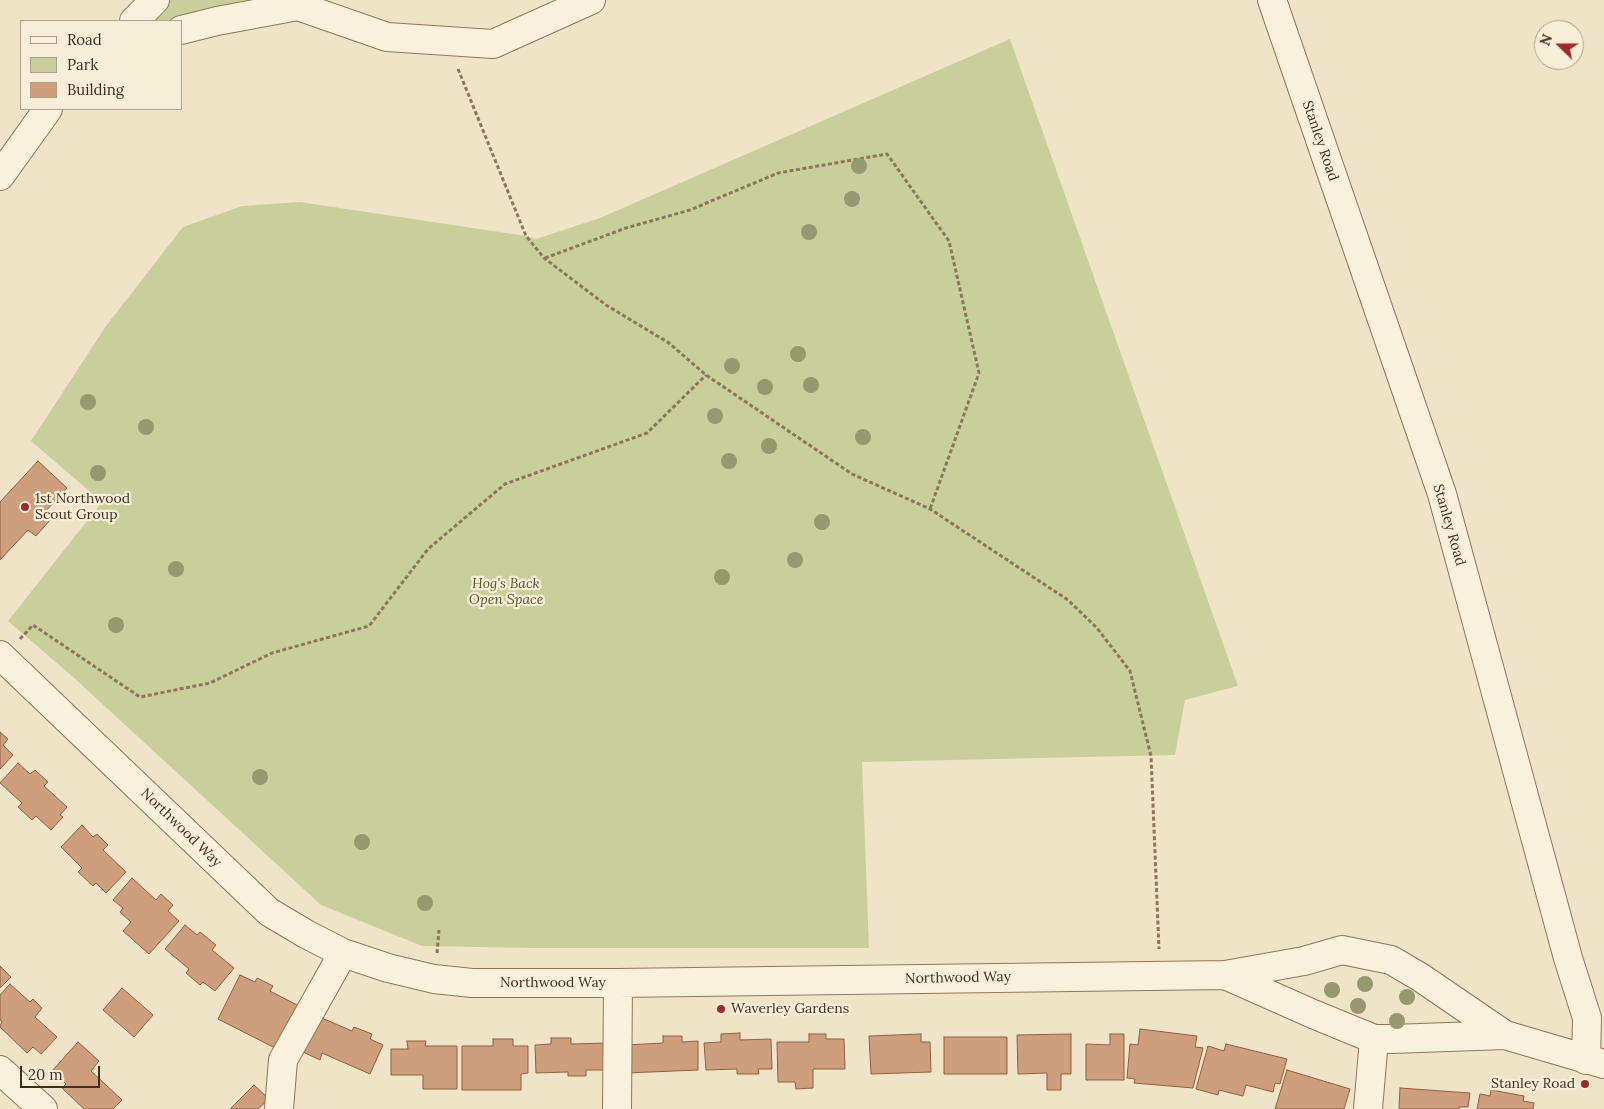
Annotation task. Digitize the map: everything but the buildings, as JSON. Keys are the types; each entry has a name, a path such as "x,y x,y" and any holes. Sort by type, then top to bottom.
{"street":[{"path":"135,20 155,0"},
{"path":"182,30 297,3 387,37 493,44 591,0"},
{"name":"Stanley Road","path":"1272,0 1442,494 1568,958 1587,1018 1595,1062"},
{"path":"0,176 47,110"},
{"name":"Northwood Way","path":"0,655 268,912 343,953 388,968 434,979 472,983 618,983 1224,975"},
{"path":"1224,975 1304,961 1342,950 1391,960 1420,977 1505,1035 1595,1062"},
{"path":"279,1109 283,1060 343,953"},
{"path":"1224,975 1344,1028 1374,1039 1392,1040 1505,1035"},
{"path":"616,1109 618,983"},
{"path":"1368,1109 1374,1039"},
{"path":"0,1070 42,1109"}],"path":[{"path":"447,41 526,236 544,258 606,305 669,343 706,375 852,474 930,509 1068,600 1097,628 1130,671 1151,756 1160,975"},
{"path":"544,258 626,228 690,210 778,173 887,154 949,241 979,373 930,509"},
{"path":"33,625 140,697 210,683 272,653 369,626 428,549 505,484 647,433 706,375"}],"green space":[{"path":"155,0 295,0 182,21 135,20"},
{"name":"Hog's Back Open Space","path":"1010,39 1238,686 1185,700 1175,755 862,762 869,948 532,948 422,946 321,905 73,677 8,621 102,502 31,441 106,326 183,227 242,206 300,202 536,239 600,218"}],"place":[{"name":"1st Northwood Scout Group","path":"25,507"},
{"name":"Waverley Gardens","path":"721,1009"},
{"name":"Stanley Road","path":"1585,1084"}]}
